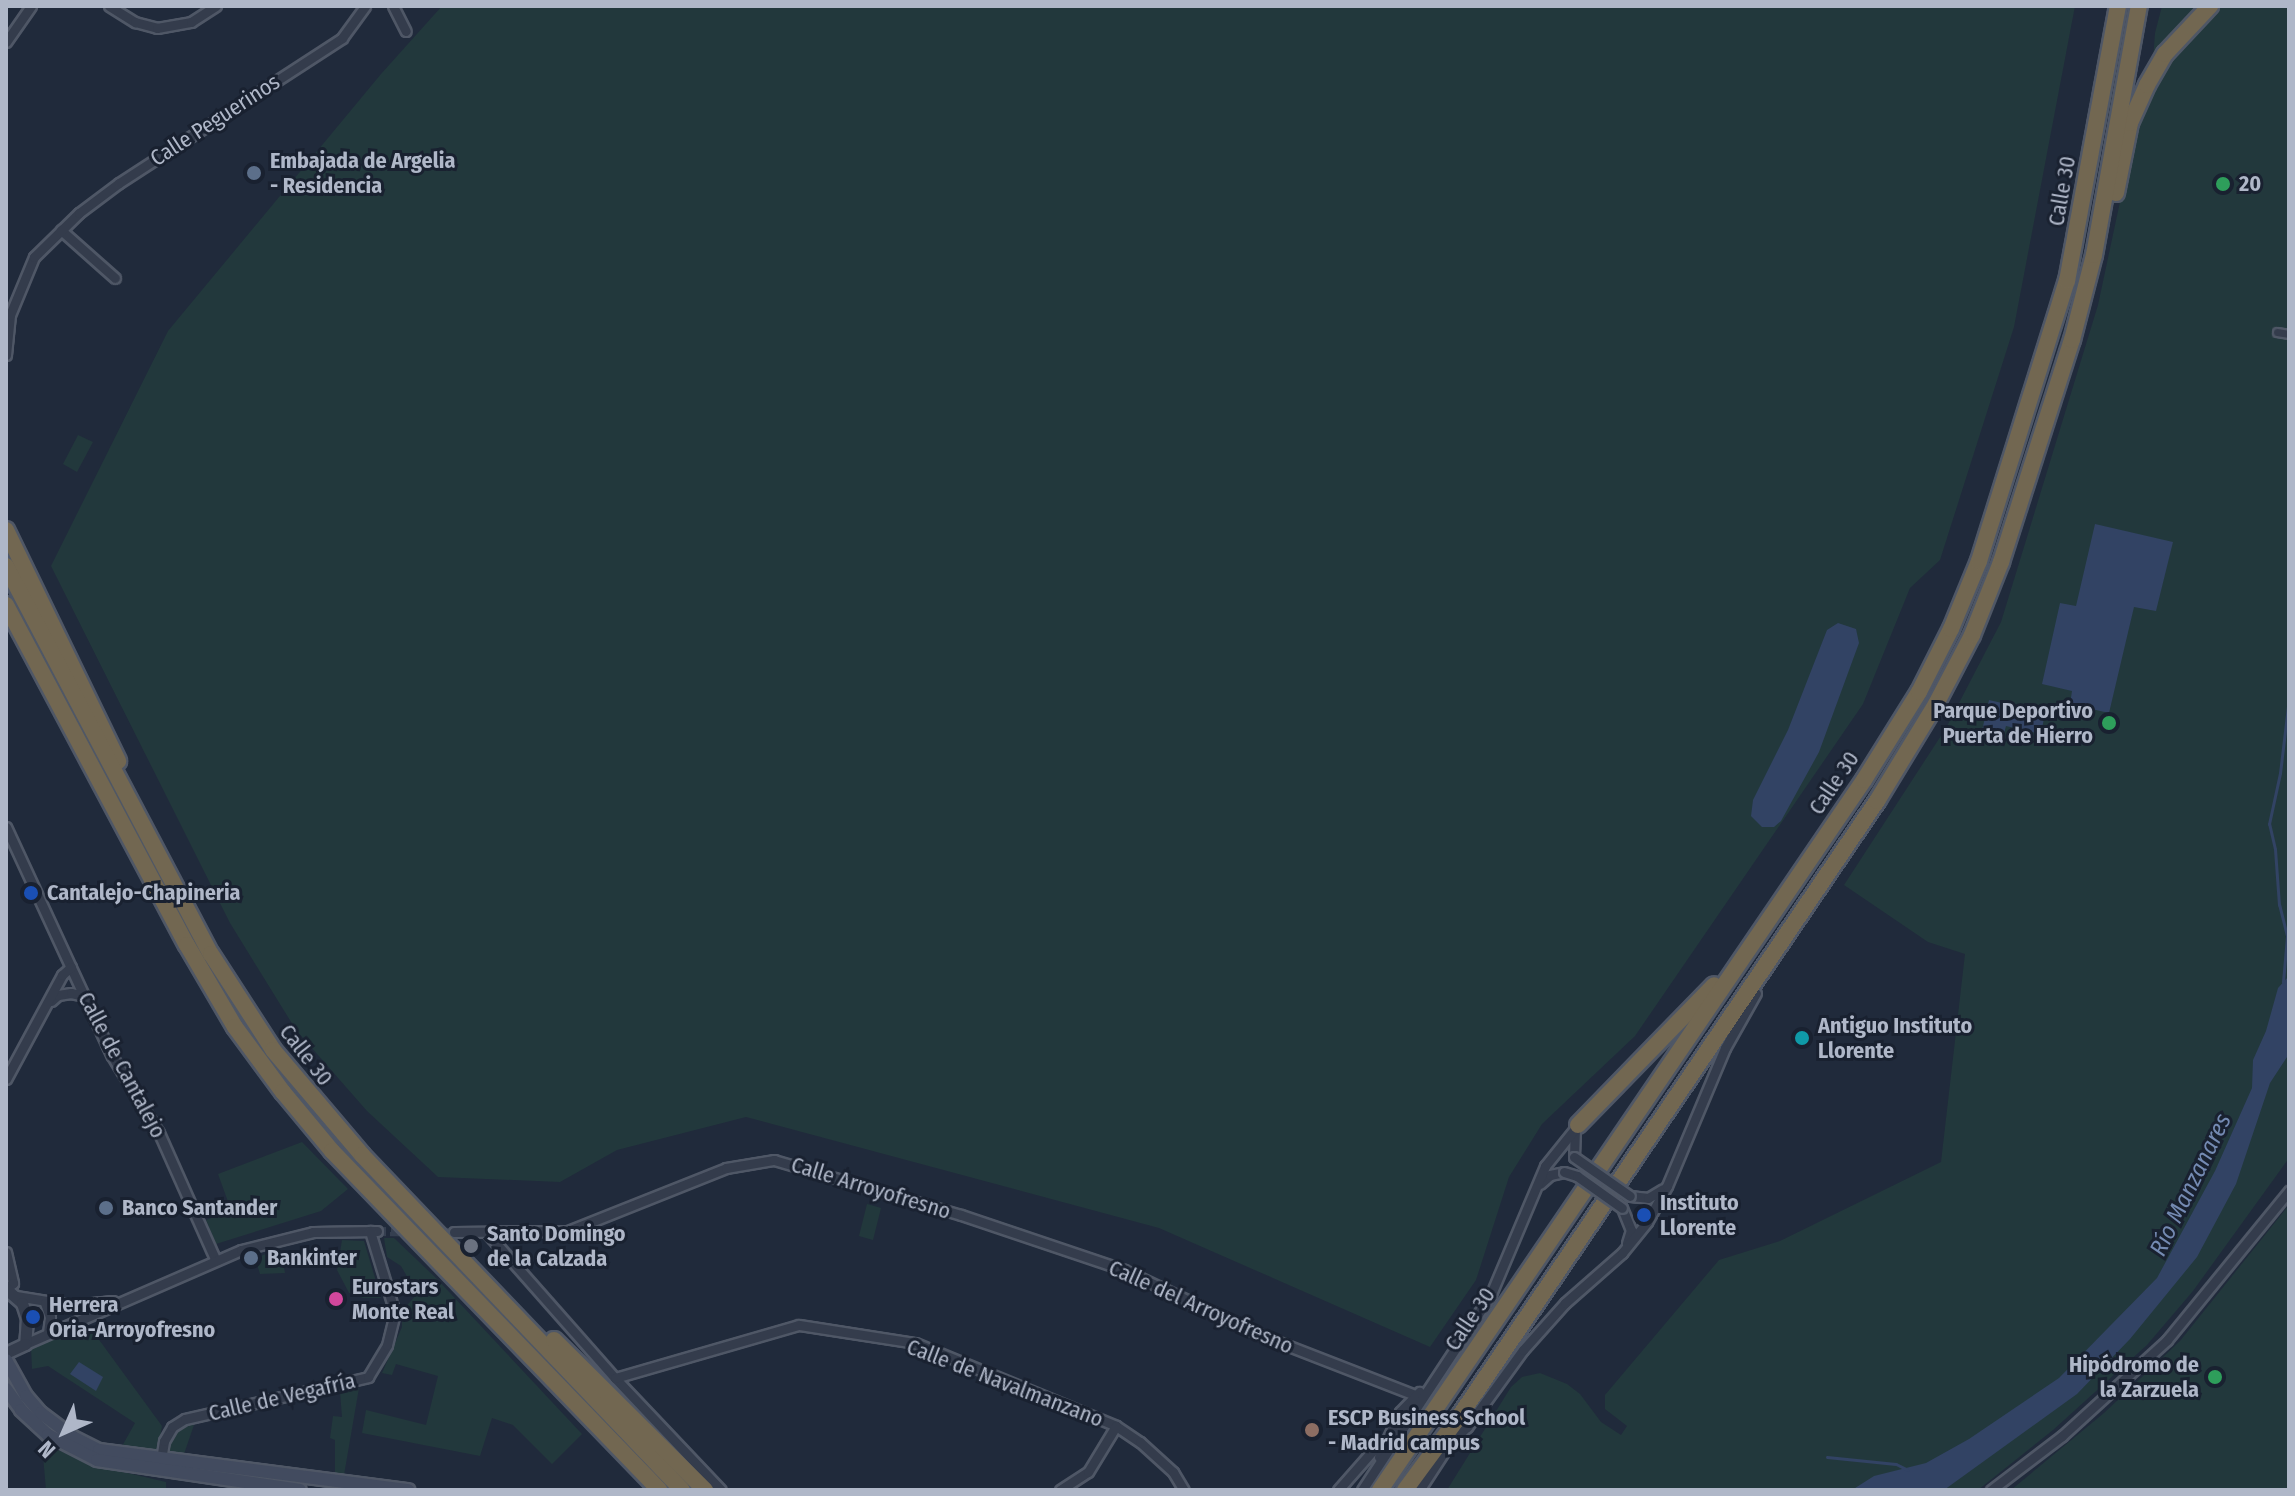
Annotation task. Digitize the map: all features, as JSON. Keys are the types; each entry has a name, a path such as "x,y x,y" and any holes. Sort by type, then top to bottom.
{"highway":[{"name":"Calle 30","path":"1370,1488 1391,1472 1790,891 1919,692 1951,629 1979,561 2067,281 2118,6"},
{"name":"Calle 30","path":"1405,1490 1461,1414 1877,801 1936,704 1972,635 2001,562 2050,418 2094,255 2139,6"},
{"path":"2094,255 2109,228 2130,123 2147,85 2165,54 2210,6"},
{"path":"6,530 96,712 175,886"},
{"name":"Calle 30","path":"6,566 211,954 273,1050 362,1155 446,1233 682,1490"},
{"name":"Calle 30","path":"6,605 187,945 235,1027 332,1151 659,1490"},
{"path":"1578,1125 1709,992 1761,917 1790,891"},
{"path":"1756,993 1772,957"},
{"path":"446,1233 705,1490"},
{"path":"1446,1447 1461,1414"}],"main road":[{"path":"6,1360 26,1396 60,1429 99,1450 408,1490"},
{"path":"6,1389 21,1410 48,1435 97,1460 300,1490"}],"street":[{"path":"6,42 31,6"},
{"path":"109,6 135,22 157,28 191,22 216,6"},
{"name":"Calle Peguerinos","path":"6,355 10,315 34,257 61,230 119,183 342,38 365,6"},
{"path":"393,6 406,31"},
{"path":"61,230 115,278"},
{"path":"2277,332 2289,334"},
{"name":"Calle de Cantalejo","path":"6,827 112,1056 159,1133 215,1259"},
{"path":"6,1079 45,1006 71,967"},
{"path":"1418,1490 1446,1447 1467,1427 1523,1350 1559,1310 1622,1253 1647,1222 1667,1186 1725,1048 1756,993"},
{"path":"45,1006 58,995 84,996"},
{"path":"1578,1125 1572,1143 1574,1157 1630,1196 1648,1198 1667,1186"},
{"path":"1370,1488 1431,1382 1491,1294 1545,1166 1578,1125"},
{"name":"Calle Arroyofresno","path":"446,1233 568,1231 726,1168 774,1160 1011,1232"},
{"path":"1529,1198 1550,1175 1564,1172 1577,1176 1622,1208 1631,1230 1622,1253"},
{"path":"1991,1490 2062,1436 2167,1340 2289,1191"},
{"name":"Calle de Vegafría","path":"161,1460 164,1441 172,1427 185,1419 368,1377 387,1345 395,1313 373,1231 313,1232 276,1239 215,1259"},
{"path":"486,1232 506,1251 615,1378 721,1490"},
{"name":"Calle del Arroyofresno","path":"1011,1232 1124,1270 1263,1336 1415,1395"},
{"path":"504,1233 506,1251"},
{"path":"6,1252 13,1283 11,1293 27,1318 25,1344"},
{"path":"6,1353 215,1259"},
{"path":"11,1293 45,1303 71,1305 124,1300"},
{"path":"45,1303 50,1317 48,1333"},
{"path":"71,1305 76,1313 74,1320"},
{"name":"Calle de Navalmanzano","path":"615,1378 799,1325 915,1343 1116,1426 1140,1442 1173,1472 1184,1490"},
{"path":"1338,1490 1407,1404 1431,1382"},
{"name":"Calle del Arroyofresno","path":"1390,1387 1407,1404"},
{"path":"1370,1488 1393,1425"},
{"name":"Calle de Navalmanzano","path":"1060,1490 1088,1472 1116,1426"}],"green space":[{"path":"442,6 2075,6 2014,327 1940,560 1910,588 1863,704 1635,1036 1542,1124 1509,1177 1476,1280 1430,1347 1159,1228 746,1117 617,1150 560,1182 438,1177 367,1111 296,1030 230,923 51,566 168,331 381,74"},
{"name":"Parque Deportivo Puerta de Hierro","path":"2162,6 2289,6 2289,1158 2193,1291 2147,1345 2053,1430 1978,1490 1447,1490 1511,1387 1522,1377 1540,1373 1567,1384 1580,1394 1601,1422 1621,1435 1627,1426 1605,1409 1605,1395 1719,1260 1780,1241 1941,1162 1965,954 1928,942 1844,885 1946,728 2001,622 2098,305 2134,136 2151,88 2155,33"},
{"path":"78,435 93,442 77,472 63,464"},
{"path":"302,1142 348,1189 321,1211 216,1244 206,1220 231,1210 218,1174"},
{"path":"867,1204 881,1208 873,1240 859,1236"},
{"name":"Hipódromo de la Zarzuela","path":"2289,1205 2289,1490 2011,1490 2104,1413 2180,1341"},
{"path":"384,1238 394,1238 437,1279 582,1434 552,1464 513,1425 492,1418 480,1456 362,1433 366,1410 426,1425 438,1376 396,1364 392,1375 382,1373 402,1327 402,1311 417,1294 401,1266 387,1257"},
{"path":"342,1240 364,1241 381,1298 363,1298 349,1293 337,1270"},
{"path":"277,1250 275,1267 284,1267 285,1273 260,1274 255,1258"},
{"path":"89,1326 162,1426 157,1455 121,1448 135,1423 48,1366 32,1369 31,1347"},
{"path":"359,1388 344,1475 335,1477 335,1440 330,1438 333,1416 342,1417 340,1392"},
{"path":"195,1422 183,1457 169,1454 168,1443 176,1432"},
{"path":"42,1444 102,1467 166,1482 166,1490 46,1490"}],"water":[{"path":"2095,524 2173,542 2156,611 2134,607 2109,713 2070,704 2072,691 2042,684 2060,603 2076,606"},
{"path":"1838,623 1856,629 1859,643 1819,752 1781,821 1774,827 1762,827 1751,816 1753,800 1788,730 1827,630"},
{"path":"1989,700 2045,713 2041,734 2006,726 2002,740 1981,735"},
{"path":"2289,976 2289,1054 2270,1083 2236,1184 2197,1257 2130,1339 2077,1394 1944,1490 1852,1490 1874,1476 1926,1463 1969,1439 2059,1378 2157,1278 2215,1171 2252,1088 2253,1060 2266,1031 2278,988"},
{"path":"79,1362 103,1377 96,1391 70,1374"}],"waterway":[{"path":"2283,982 2287,936 2279,905 2275,849 2269,824 2280,773 2289,697"},
{"path":"1827,1457 1896,1464 1908,1470"}],"tunnel":[{"path":"377,1231 454,1232"}],"place":[{"name":"Embajada de Argelia - Residencia","path":"254,173"},
{"name":"20","path":"2223,184"},
{"name":"Parque Deportivo Puerta de Hierro","path":"2109,723"},
{"name":"Cantalejo-Chapineria","path":"31,893"},
{"name":"Antiguo Instituto Llorente","path":"1802,1038"},
{"name":"Banco Santander","path":"106,1208"},
{"name":"Instituto Llorente","path":"1644,1215"},
{"name":"Santo Domingo de la Calzada","path":"471,1246"},
{"name":"Bankinter","path":"251,1258"},
{"name":"Eurostars Monte Real","path":"336,1299"},
{"name":"Herrera Oria-Arroyofresno","path":"33,1317"},
{"name":"Hipódromo de la Zarzuela","path":"2215,1377"},
{"name":"ESCP Business School - Madrid campus","path":"1312,1430"}],"water label":[{"name":"Río Manzanares","path":"2191,1185"}]}
